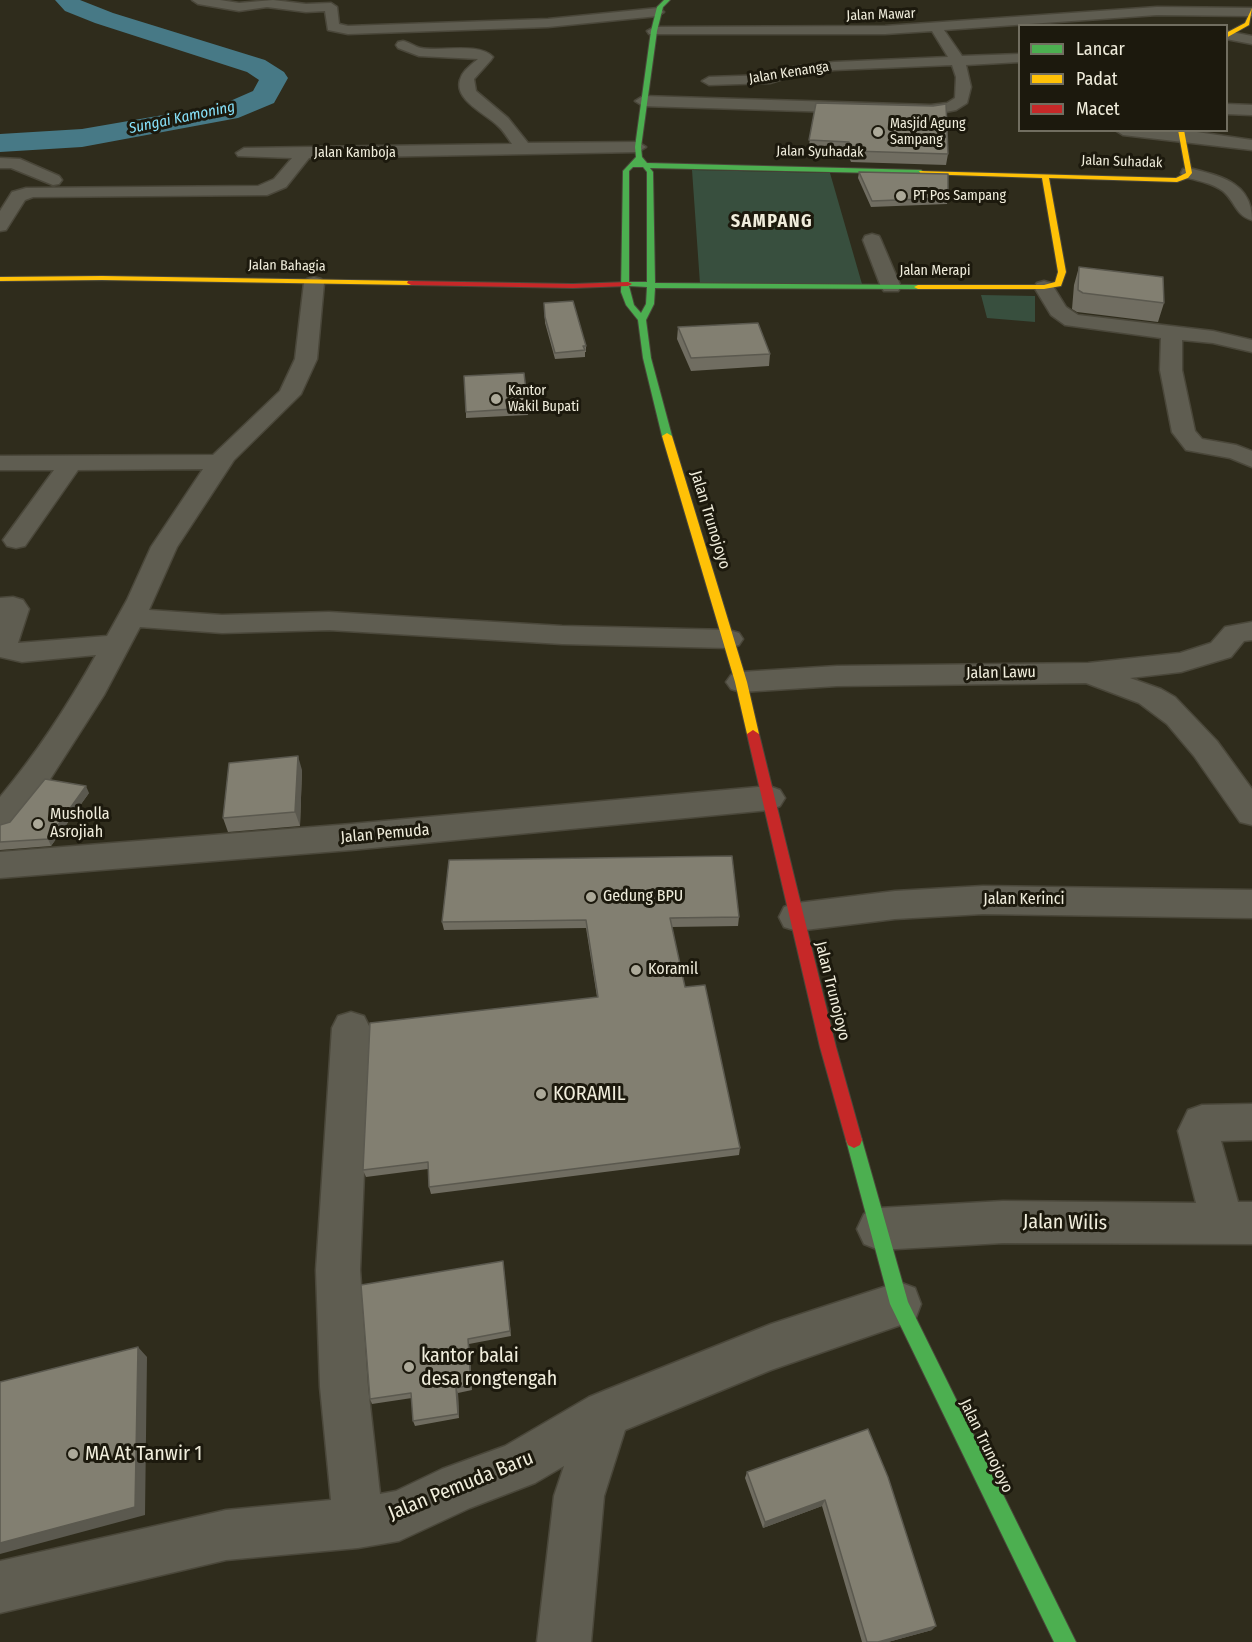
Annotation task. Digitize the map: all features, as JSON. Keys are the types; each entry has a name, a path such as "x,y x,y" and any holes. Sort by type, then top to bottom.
{"main road":[{"path":"638,159 650,172 650,303 642,320 630,304 626,288 626,171 638,159 646,80 660,5"},
{"path":"1228,35 1248,24 1252,11"},
{"name":"Jalan Suhadak","path":"1045,177 1177,180 1186,177 1189,173 1181,133"},
{"name":"Jalan Syuhadak","path":"638,159 1045,177"},
{"path":"1044,287 1058,284 1062,272 1045,177"},
{"name":"Jalan Bahagia","path":"0,279 102,278 626,288"},
{"name":"Jalan Merapi","path":"626,288 1044,287"},
{"name":"Jalan Trunojoyo","path":"642,320 647,358 669,443 741,682 828,1047 899,1304 1065,1642"}],"street":[{"path":"198,0 239,7 267,3 306,8 331,7 333,27 348,30 548,23 660,5"},
{"path":"944,8 961,25"},
{"name":"Jalan Mawar","path":"654,31 789,32 936,27 1157,11 1252,11"},
{"path":"643,101 918,109 951,107 962,100 965,82 958,60 936,27"},
{"path":"1228,36 1252,40"},
{"path":"403,45 419,52 469,53 486,57 470,74 467,88 471,96 502,121 523,148"},
{"name":"Jalan Kenanga","path":"696,80 761,80 804,69 1018,58"},
{"path":"895,63 918,109"},
{"path":"646,80 662,80"},
{"path":"1228,109 1252,110"},
{"path":"1162,132 1252,145"},
{"name":"Jalan Kamboja","path":"0,226 18,196 32,192 258,191 273,189 292,170 304,153 388,153 523,148 638,159"},
{"path":"244,153 304,153"},
{"path":"0,163 14,163 53,180"},
{"path":"1189,173 1231,189 1246,212 1251,215 1243,237"},
{"path":"1231,189 1252,190"},
{"path":"872,240 891,287"},
{"path":"0,819 36,776 89,694 131,618 164,547 223,458 290,394 306,359 314,283"},
{"path":"1044,287 1058,311 1072,321 1213,338 1252,346"},
{"path":"1172,333 1172,370 1184,432 1194,445 1236,452 1252,460"},
{"path":"0,463 223,458"},
{"path":"16,540 71,463"},
{"path":"0,607 13,606 15,609 3,646 7,650 22,653 117,644"},
{"path":"131,618 222,624 329,621 562,635 729,639"},
{"name":"Jalan Lawu","path":"741,682 837,676 1088,673 1181,662 1221,650 1235,633 1252,632"},
{"path":"1088,673 1116,686 1152,697 1183,721 1252,813"},
{"name":"Jalan Pemuda","path":"0,865 351,837 769,798"},
{"name":"Jalan Kerinci","path":"797,917 895,905 983,900 1252,904"},
{"path":"351,1028 338,1270 344,1387 358,1523"},
{"path":"1237,1222 1198,1131 1202,1123 1252,1122"},
{"name":"Jalan Wilis","path":"879,1229 1003,1222 1146,1224 1237,1222"},
{"name":"Jalan Pemuda Baru","path":"0,1587 226,1535 358,1523 399,1516 460,1487 518,1466 606,1414 771,1347 899,1304"},
{"path":"564,1642 579,1496 606,1414"}],"green space":[{"path":"692,170 830,173 862,284 700,284"},
{"path":"981,295 1035,296 1035,322 987,318"}],"building":[{"name":"Masjid Agung Sampang","path":"816,103 933,106 946,104 948,154 853,151 849,142 809,140"},
{"path":"859,172 948,174 948,198 872,201"},
{"path":"1079,267 1163,277 1164,303 1083,293 1078,290"},
{"path":"573,301 586,346 583,346 585,350 555,353 545,317 544,303"},
{"path":"758,323 770,354 691,358 678,327"},
{"name":"Kantor Wakil Bupati","path":"524,373 528,408 466,412 464,376"},
{"path":"298,756 295,812 223,818 229,763"},
{"name":"Musholla Asrojiah","path":"45,779 86,786 48,839 0,842 0,825 10,822"},
{"name":"KORAMIL","path":"732,856 739,917 670,918 685,987 705,985 740,1148 429,1187 428,1162 363,1170 370,1023 598,997 586,920 442,922 449,860"},
{"name":"kantor balai desa rongtengah","path":"503,1261 510,1331 468,1339 471,1385 456,1388 458,1414 413,1421 411,1393 370,1399 361,1285"},
{"name":"MA At Tanwir 1","path":"138,1347 135,1507 0,1543 0,1382"},
{"path":"868,1429 888,1477 936,1626 878,1642 867,1642 825,1500 765,1522 747,1472"}],"waterway":[{"name":"Sungai Kamoning","path":"0,143 82,138 228,112 264,97 274,78 256,66 104,18 73,6 67,0"}],"traffic: fast":[{"path":"667,0 660,7 654,31 638,147 639,157 650,172 651,291 650,304 642,320 647,358 667,436"},
{"path":"639,157 626,171 625,292 630,305 642,320"},
{"path":"631,165 921,172"},
{"path":"628,284 702,287 918,287"},
{"path":"854,1140 899,1304 1065,1642"}],"traffic: slow":[{"path":"1228,35 1247,24 1252,10"},
{"path":"921,172 1177,180 1186,177 1189,173 1181,132"},
{"path":"918,287 1044,287 1058,284 1062,272 1045,177"},
{"path":"0,279 102,278 411,283"},
{"path":"667,436 741,682 753,734"}],"traffic: jam":[{"path":"411,283 573,286 628,284"},
{"path":"753,734 828,1047 854,1140"}],"place":[{"name":"Masjid Agung Sampang","path":"878,132"},
{"name":"PT Pos Sampang","path":"901,196"},
{"name":"Kantor Wakil Bupati","path":"496,399"},
{"name":"Musholla Asrojiah","path":"38,824"},
{"name":"Gedung BPU","path":"591,897"},
{"name":"Koramil","path":"636,970"},
{"name":"KORAMIL","path":"541,1094"},
{"name":"kantor balai desa rongtengah","path":"409,1367"},
{"name":"MA At Tanwir 1","path":"73,1454"}],"district":[{"name":"SAMPANG","path":"772,222"}]}
